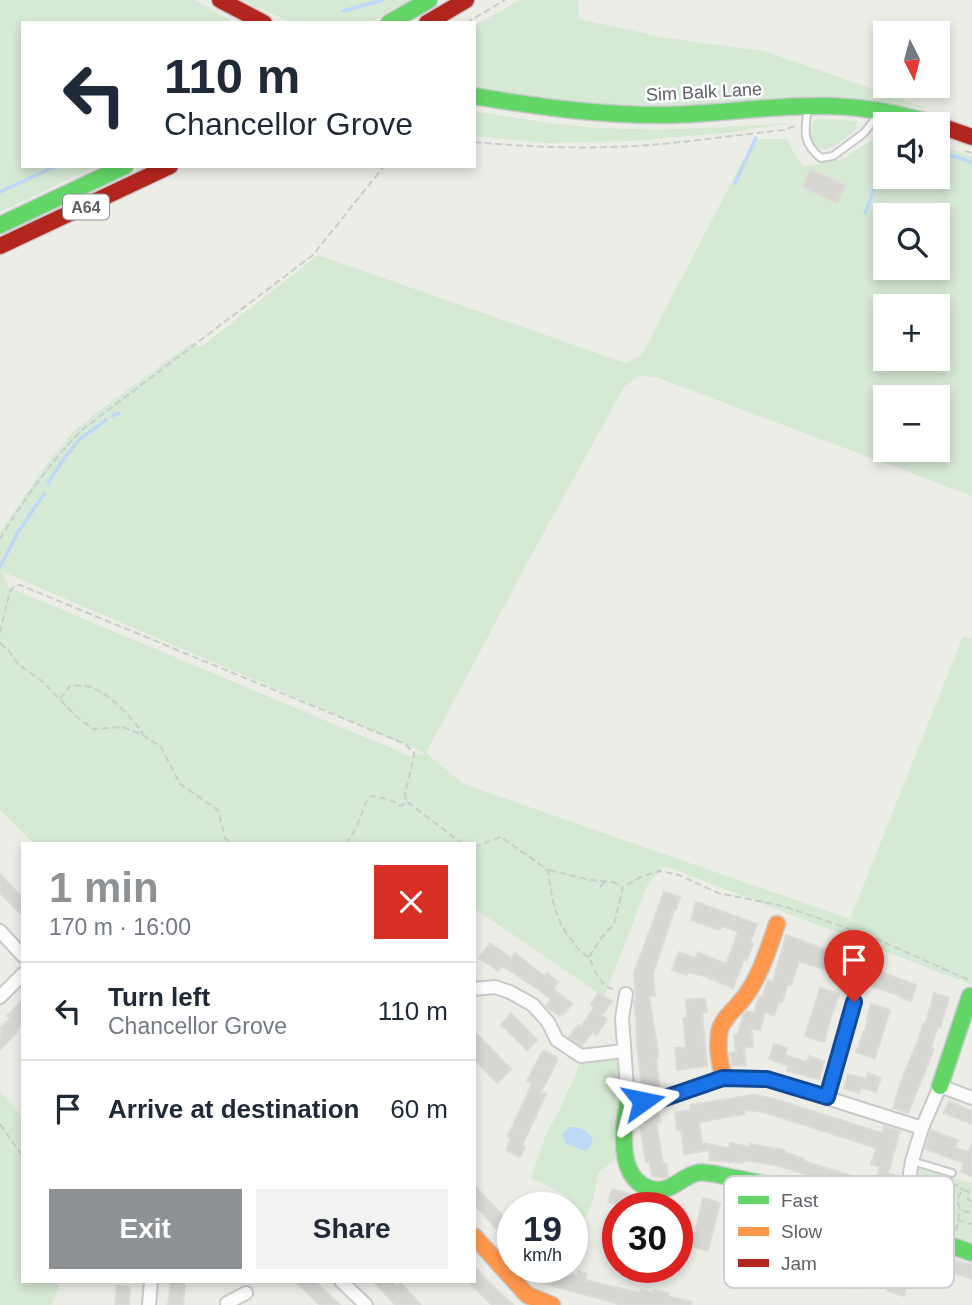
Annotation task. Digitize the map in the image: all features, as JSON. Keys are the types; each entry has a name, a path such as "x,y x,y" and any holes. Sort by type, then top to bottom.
{"main road":[{"path":"392,21 429,0"},
{"path":"430,21 466,0"},
{"path":"225,3 260,21"},
{"name":"Sim Balk Lane","path":"476,96 569,111 617,115 807,113 836,106 880,112"},
{"name":"Sim Balk Lane","path":"950,129 972,137"},
{"name":"A64","path":"0,225 121,168"},
{"name":"A64","path":"0,246 166,168"},
{"path":"723,1078 717,1047 721,1026 743,999 764,964 778,924"},
{"path":"940,1086 970,996"},
{"path":"628,1102 624,1122 624,1152 633,1177 649,1188 664,1189 700,1172 724,1177"},
{"path":"476,1238 527,1295 551,1305"},
{"path":"954,1245 972,1253"}],"street":[{"path":"0,932 21,954"},
{"path":"0,997 21,976"},
{"path":"476,989 495,987 533,1005 548,1022 557,1040 581,1056 624,1051"},
{"path":"625,994 622,1018 628,1102 659,1100 723,1078 767,1079 922,1128"},
{"path":"827,1097 854,1002"},
{"path":"910,1176 922,1128 940,1086 972,1098"},
{"path":"149,1305 151,1283"},
{"path":"343,1283 366,1305"}],"lane":[{"path":"807,113 805,140 821,158 833,156 864,133 873,121"},
{"path":"911,1167 952,1173"}],"path":[{"path":"469,21 505,0"},
{"path":"476,142 545,148 635,146 784,130 807,113"},
{"path":"0,539 43,474 83,429 313,255 382,168"},
{"path":"0,633 10,591 20,585 405,744 414,753 405,793 406,802 460,842"},
{"path":"0,643 19,665 42,681 77,717 93,729 123,727 143,735 161,747 180,784 218,810 228,842"},
{"path":"60,699 71,685 93,687 112,700 143,735"},
{"path":"347,842 367,800 372,796 388,799 402,806 406,802"},
{"path":"476,846 501,837 548,870 590,880 613,882 623,887"},
{"path":"548,870 552,904 557,919 577,948 589,957 597,977 610,989 625,994"},
{"path":"600,887 606,881"},
{"path":"0,1124 21,1154"},
{"path":"911,1167 934,1176"},
{"path":"954,1184 968,1191 968,1199 972,1202"},
{"path":"954,1240 960,1208 957,1199 963,1190"},
{"path":"960,1208 972,1212"},
{"path":"954,1220 972,1224"}],"green space":[{"path":"0,0 195,0 232,21 21,21 21,168 94,168 0,212"},
{"path":"241,0 409,0 373,21 288,21"},
{"path":"520,0 578,0 579,19 666,38 764,51 873,89 873,98 899,98 930,109 845,100 684,107 571,103 476,87 476,25"},
{"path":"476,111 551,123 610,128 689,129 790,123 725,133 632,141 544,143 476,136"},
{"path":"815,120 855,121 856,130 834,146 820,150 813,144 810,134"},
{"path":"873,138 873,189 950,189 950,149 972,156 972,496 882,462 950,462 950,385 873,385 873,459 656,377 638,376 624,387 426,753 462,783 850,919 963,636 972,639 972,985 665,866 648,884 604,997 476,909 476,842 32,842 0,810 0,532 50,459 75,430 191,343 201,347 318,255 625,363 642,354 754,139 786,139 803,167 845,158","holes":["3,572 425,753 410,756 8,587"]},
{"path":"613,1052 628,1102 624,1152 599,1172 588,1212 588,1192 559,1192 531,1178 546,1134 575,1076 581,1056"},
{"path":"0,1092 21,1115 21,1283 59,1283 52,1305 0,1305"},
{"path":"913,1167 946,1176 912,1176"},
{"path":"954,1178 972,1183 972,1243 954,1238"}],"water":[{"path":"569,1127 582,1130 593,1138 586,1151 566,1144 563,1134"}],"building":[{"path":"810,169 845,185 837,203 802,187"},
{"path":"0,874 21,896 21,914 0,893"},
{"path":"664,892 680,897 653,973 655,996 649,996 657,1044 660,1090 643,1092 637,1046 634,973"},
{"path":"696,902 757,924 747,960 744,959 733,988 704,976 688,972 687,975 672,970 679,952 695,958 698,952 726,964 738,932 722,926 720,930 691,920"},
{"path":"786,935 916,985 911,1001 799,961 791,985 788,984 774,1016 765,1012 760,1030 751,1028 753,1047 744,1047 746,1065 732,1066 730,1053 736,1052 734,1035 738,1034 743,1015 747,1011 754,1013 768,980 773,982"},
{"path":"490,943 511,958 515,953 545,976 547,973 558,982 553,989 572,1004 563,1015 559,1016 546,1006 551,999 533,986 502,966 498,971 479,958"},
{"path":"820,988 839,994 824,1042 805,1036"},
{"path":"598,993 612,1001 602,1016 607,1019 597,1035 592,1032 582,1046 569,1037 578,1025 581,1027 594,1007 591,1005"},
{"path":"934,993 949,998 931,1048 934,1049 908,1113 893,1108 926,1022"},
{"path":"705,998 707,1012 702,1012 707,1066 677,1070 675,1048 686,1047 683,1018 687,1018 686,1000"},
{"path":"21,1001 21,1025 0,1050 0,1028 10,1018 7,1016"},
{"path":"871,1004 890,1010 875,1058 856,1052 868,1021 866,1020"},
{"path":"511,1013 537,1040 527,1050 501,1025"},
{"path":"476,1033 511,1069 497,1083 476,1061"},
{"path":"774,1044 787,1048 785,1055 807,1062 809,1056 824,1061 819,1079 787,1071 788,1066 769,1059"},
{"path":"543,1050 557,1057 557,1061 541,1092 546,1094 522,1146 525,1147 520,1157 506,1150 511,1138 508,1136 532,1084 527,1081"},
{"path":"868,1073 881,1078 876,1092 861,1087 859,1093 844,1088 848,1074 866,1079"},
{"path":"753,1095 771,1098 882,1133 884,1126 900,1131 888,1173 897,1176 877,1176 880,1167 871,1164 876,1148 764,1112 744,1110 745,1114 699,1122 702,1143 729,1148 730,1143 750,1147 750,1144 785,1150 804,1161 852,1176 807,1176 779,1166 744,1160 743,1163 709,1160 710,1150 684,1154 675,1112 691,1110 690,1105"},
{"path":"949,1101 972,1111 972,1124 944,1113"},
{"path":"658,1110 660,1122 656,1122 668,1176 663,1178 652,1176 649,1162 646,1162 640,1127 644,1126 642,1112"},
{"path":"931,1130 958,1140 955,1148 968,1152 972,1144 972,1176 961,1172 964,1163 925,1149"},
{"path":"476,1187 497,1209 497,1229 476,1206"},
{"path":"703,1198 720,1203 708,1251 693,1246"},
{"path":"954,1260 972,1265 972,1279 954,1273"},
{"path":"476,1268 513,1305 492,1305 470,1283 476,1283"},
{"path":"588,1281 640,1293 641,1290 653,1293 654,1290 669,1293 668,1296 692,1302 691,1305 622,1305 543,1283 588,1283"},
{"path":"171,1283 185,1283 183,1305 168,1305"},
{"path":"297,1283 317,1283 340,1305 320,1305"},
{"path":"375,1283 394,1283 397,1287 401,1283 421,1305 395,1305"},
{"path":"117,1286 130,1287 129,1305 115,1305"},
{"path":"888,1288 906,1288 904,1296 887,1291"}],"waterway":[{"path":"343,11 383,0"},
{"path":"735,183 756,138"},
{"path":"950,155 972,162"},
{"path":"0,192 52,168"},
{"path":"865,213 874,189"},
{"path":"112,416 119,413"},
{"path":"48,483 79,440 106,420"},
{"path":"0,567 17,534 44,494"}],"traffic: fast":[{"path":"392,21 429,0"},
{"path":"476,96 572,110 645,115 796,106 860,108 884,112"},
{"path":"0,225 121,168"},
{"path":"940,1086 970,996"},
{"path":"628,1102 624,1150 631,1173 638,1182 648,1188 662,1190 697,1173 727,1176"},
{"path":"954,1246 972,1253"}],"traffic: slow":[{"path":"723,1078 718,1047 720,1029 754,982 777,924"},
{"path":"476,1238 527,1295 552,1305"}],"traffic: jam":[{"path":"220,0 260,21"},
{"path":"430,21 466,0"},
{"path":"950,129 972,137"},
{"path":"0,246 166,168"}],"route":[{"path":"643,1101 659,1100 723,1078 767,1079 827,1097 854,1002"}]}
